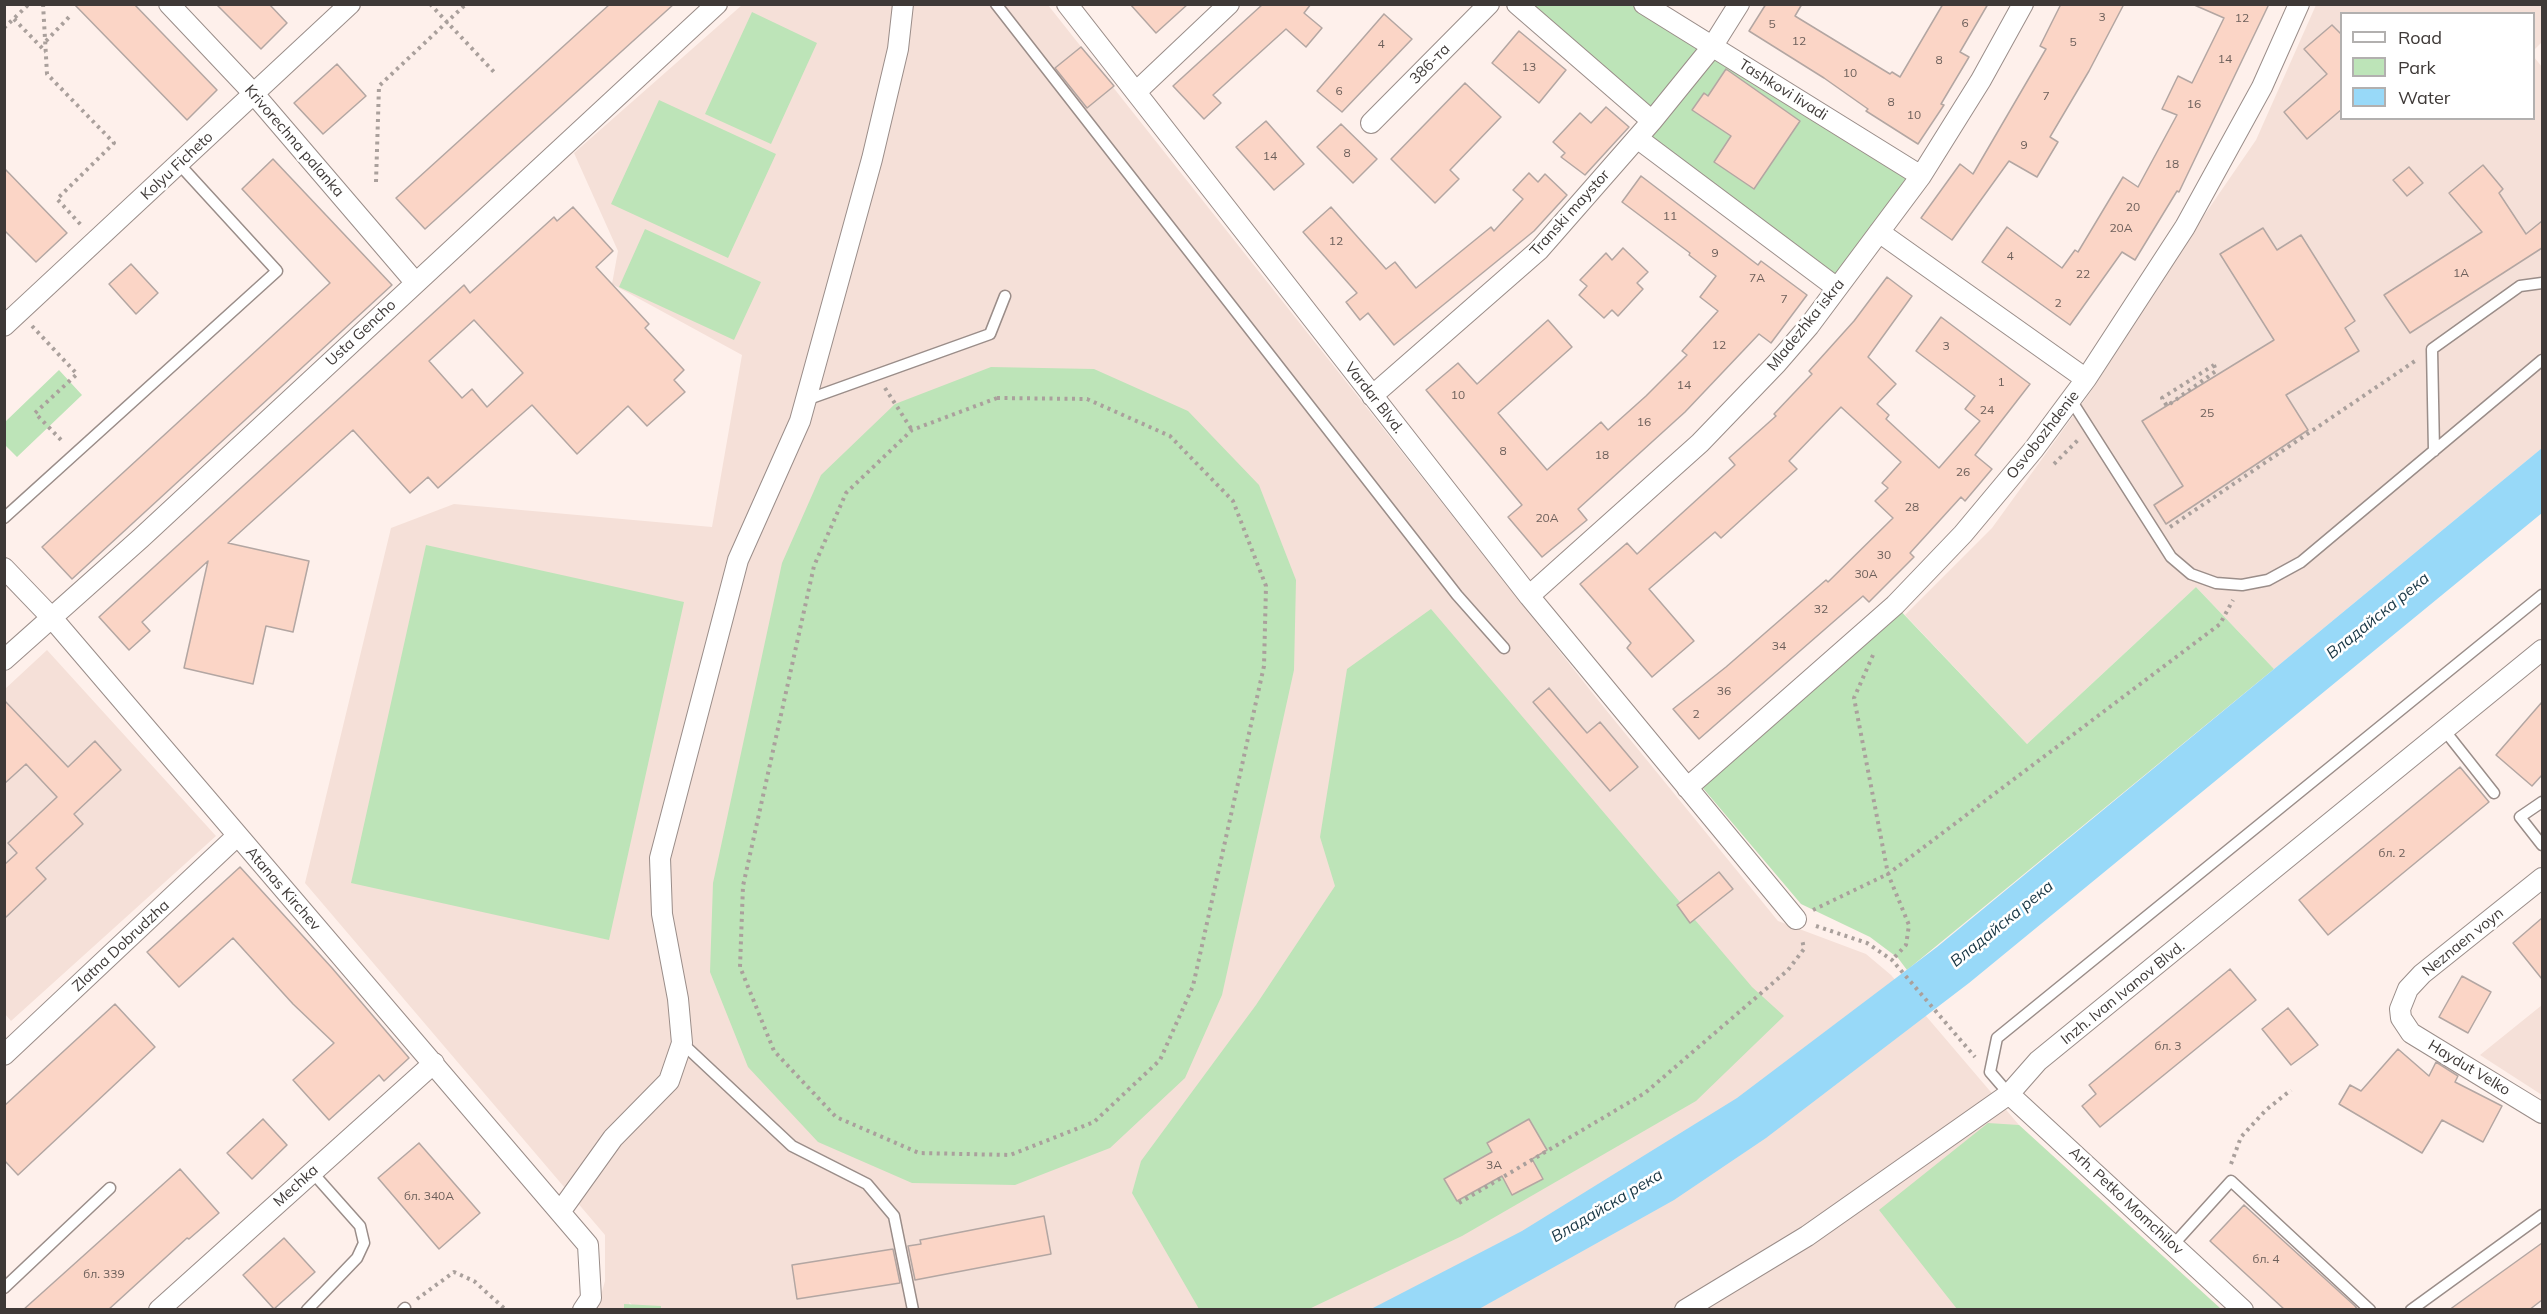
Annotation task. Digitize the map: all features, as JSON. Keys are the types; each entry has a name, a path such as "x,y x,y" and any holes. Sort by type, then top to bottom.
{"street":[{"name":"Krivorechna palanka","path":"169,4 254,94 415,282"},
{"name":"Usta Gencho","path":"4,660 717,4"},
{"path":"560,1212 613,1138 669,1081 682,1043 678,999 662,914 660,858 738,560 800,421 806,400 875,148 898,49 903,4"},
{"name":"Vardar Blvd.","path":"1067,4 1529,596 1796,918"},
{"path":"1136,92 1229,4"},
{"name":"386-та","path":"1371,123 1489,4"},
{"path":"1517,4 1652,121"},
{"name":"Tashkovi livadi","path":"1644,4 1921,176"},
{"name":"Transki maystor","path":"1372,396 1539,249 1652,121 1712,47 1739,4"},
{"name":"Mladezhka iskra","path":"1529,596 1700,443 1777,363 1921,176 1981,80 2023,4"},
{"name":"Osvobozhdenie","path":"1687,788 1895,604 1998,494 2086,379 2185,226 2262,87 2299,4"},
{"name":"Kolyu Ficheto","path":"4,326 254,94 341,7"},
{"path":"1637,138 1837,288"},
{"path":"1879,232 2086,379"},
{"name":"Atanas Kirchev","path":"4,568 52,618 588,1245 591,1298 583,1310"},
{"name":"Inzh. Ivan Ivanov Blvd.","path":"1685,1310 1807,1236 2009,1094 2038,1061 2542,650"},
{"name":"Zlatna Dobrudzha","path":"4,1055 237,836"},
{"name":"Neznaen voyn","path":"2401,1018 2402,1000 2422,974 2542,878"},
{"name":"Haydut Velko","path":"2401,1018 2411,1033 2542,1113"},
{"name":"Mechka","path":"159,1310 434,1064"},
{"name":"Arh. Petko Momchilov","path":"2009,1094 2243,1310"}],"lane":[{"path":"996,4 1457,595 1504,648"},
{"path":"4,518 277,271 179,164"},
{"path":"2434,451 2432,349 2520,286 2542,283"},
{"path":"806,400 990,334 1005,296"},
{"path":"2071,400 2171,557 2191,574 2216,583 2242,585 2268,580 2301,562 2542,360"},
{"path":"2009,1094 1990,1072 1997,1038 2542,595"},
{"path":"2445,731 2494,792"},
{"path":"2542,802 2520,818 2542,845"},
{"path":"682,1043 792,1146 867,1184 894,1216 912,1310"},
{"path":"308,1310 357,1258 364,1243 360,1226 312,1172"},
{"path":"2173,1245 2231,1181 2370,1310"},
{"path":"4,1288 110,1188"},
{"path":"2411,1310 2542,1215"}],"path":[{"path":"4,28 29,4"},
{"path":"43,4 47,74 114,143 57,199 96,241"},
{"path":"430,4 494,72"},
{"path":"376,182 378,86 466,4"},
{"path":"45,41 72,14"},
{"path":"14,19 46,52"},
{"path":"19,313 77,374 35,413 75,454"},
{"path":"2157,536 2432,349"},
{"path":"2214,365 2216,371 2167,406 2162,398 2205,370 2214,365"},
{"path":"877,375 912,430"},
{"path":"997,398 1087,399 1170,436 1233,501 1266,586 1264,666 1193,986 1160,1060 1094,1122 1010,1155 919,1153 836,1117 774,1051 740,967 742,886 814,566 846,493 912,430 997,398"},
{"path":"2054,464 2090,429"},
{"path":"1796,918 1888,874 2220,624 2242,585"},
{"path":"1877,646 1854,698 1888,874 1909,925 1906,945 1892,960"},
{"path":"1796,918 1867,943 1892,960 1949,1028 1990,1072"},
{"path":"1459,1203 1645,1093 1797,960 1804,949 1796,918"},
{"path":"2231,1181 2231,1164 2241,1137 2266,1110 2291,1090"},
{"path":"404,1309 454,1272 474,1281 506,1310"}],"shaded area":[{"path":"742,5 1048,5 1602,705 1778,921 1866,954 1891,975 2019,1125 2221,1309 638,1310 629,1302 631,1309 597,1309 605,1281 605,1235 305,883 391,528 454,504 712,527 742,355 612,284 618,251 574,153"},
{"path":"2316,5 2542,5 2542,42 2535,49 2535,12 2340,12 2340,120 2535,120 2535,58 2542,67 2542,448 2274,669 2196,587 2027,744 1905,615 1992,528 2094,387 2192,233 2256,140"},
{"path":"47,650 216,836 11,1021 5,1014 5,689"},
{"path":"2542,1005 2542,1095 2480,1055"}],"green space":[{"path":"1517,5 1639,5 1708,48 1651,116"},
{"path":"752,12 817,43 771,144 705,114"},
{"path":"1712,47 1921,176 1837,288 1637,138"},
{"path":"659,100 776,154 728,258 611,204"},
{"path":"645,229 761,282 734,340 619,287"},
{"path":"991,367 1094,369 1188,411 1259,485 1296,580 1294,670 1222,995 1185,1078 1110,1148 1015,1185 912,1183 818,1142 748,1067 710,972 713,883 782,563 821,475 895,404"},
{"path":"59,370 82,395 17,457 5,445 5,422"},
{"path":"426,545 684,602 609,940 351,883"},
{"path":"2196,587 2274,669 1907,970 1898,958 1870,937 1801,904 1702,787 1895,605 2027,744"},
{"path":"1431,609 1752,987 1784,1016 1696,1101 1462,1236 1309,1309 1199,1309 1132,1193 1141,1161 1256,1005 1335,886 1320,837 1347,669"},
{"path":"1988,1123 2019,1125 2221,1309 1957,1309 1879,1210"},
{"path":"624,1304 661,1306 661,1309 624,1309"}],"water":[{"name":"Владайска река","path":"2542,448 2542,513 1969,983 1766,1138 1674,1200 1479,1309 1371,1309 1522,1231 1737,1098 1937,947"}],"building":[{"path":"74,4 134,4 217,90 187,120"},
{"path":"216,4 269,4 287,23 261,49"},
{"path":"610,4 674,4 425,229 396,198"},
{"path":"1130,4 1188,4 1156,33"},
{"path":"1263,4 1311,4 1304,13 1322,28 1306,47 1286,29 1213,95 1221,103 1204,119 1173,86"},
{"path":"1766,4 1802,4 1795,16 1890,74 1892,72 1900,77 1943,4 1988,4 1960,52 1969,57 1941,104 1944,105 1918,144 1866,111 1868,109 1824,78 1749,31"},
{"path":"2061,4 2124,4 2089,71 2050,137 2058,142 2037,177 2009,161 1952,240 1921,218 1960,164 1973,174 2046,49 2040,46"},
{"path":"2192,4 2269,4 2179,192 2177,191 2135,260 2122,252 2070,325 1982,262 2007,227 2062,268 2075,250 2078,252 2123,177 2138,187 2177,115 2162,109 2178,76 2192,83 2224,18"},
{"path":"1384,14 1412,39 1342,112 1317,91"},
{"path":"2332,25 2340,33 2340,111 2307,139 2284,112 2327,74 2304,49"},
{"path":"1519,31 1566,70 1539,103 1492,63"},
{"path":"1081,47 1114,86 1087,108 1055,68"},
{"path":"337,64 366,96 323,134 294,103"},
{"path":"1726,69 1800,121 1754,189 1714,162 1731,136 1692,110 1704,93 1708,96"},
{"path":"1465,83 1501,117 1450,170 1459,179 1435,203 1391,159"},
{"path":"1606,107 1629,127 1585,175 1561,157 1565,153 1553,142 1580,113 1591,123"},
{"path":"1266,121 1304,164 1274,190 1236,147"},
{"path":"1341,124 1377,159 1353,183 1317,147"},
{"path":"273,159 392,285 72,579 42,547 330,283 242,189"},
{"path":"2483,165 2503,189 2499,193 2526,234 2542,221 2542,248 2410,333 2384,295 2482,232 2449,193"},
{"path":"2409,167 2423,183 2407,196 2393,180"},
{"path":"4,168 67,233 36,262 4,230"},
{"path":"1529,173 1538,182 1545,174 1567,195 1534,231 1394,345 1368,313 1360,320 1346,302 1357,293 1303,232 1331,207 1386,269 1395,262 1416,288 1491,227 1494,231 1523,199 1513,190"},
{"path":"1641,176 1758,265 1761,261 1807,295 1771,343 1759,334 1685,412 1578,509 1587,520 1542,557 1508,517 1522,505 1426,390 1458,363 1477,384 1548,320 1572,347 1498,413 1547,470 1601,422 1608,430 1646,396 1687,355 1682,351 1718,311 1700,297 1716,276 1689,255 1690,253 1622,202"},
{"path":"573,207 613,251 596,267 649,324 645,328 684,370 674,380 685,392 647,426 628,406 577,454 532,405 438,488 428,477 410,493 353,430 228,543 309,561 293,632 266,626 253,684 184,668 208,561 142,622 150,631 129,650 99,617 464,285 470,293 554,217 557,221","holes":["474,320 523,373 487,407 472,389 462,398 429,361"]},
{"path":"2263,228 2277,250 2301,235 2355,321 2345,328 2359,351 2286,395 2308,430 2166,524 2154,505 2183,486 2142,421 2274,340 2220,254"},
{"path":"1623,248 1648,272 1637,283 1643,289 1618,316 1612,310 1604,318 1579,295 1587,286 1580,280 1606,253 1612,260"},
{"path":"131,264 158,293 136,314 109,284"},
{"path":"1887,277 1912,296 1868,357 1896,384 1877,404 1889,415 1886,419 1939,468 1980,421 1965,409 1975,396 1916,351 1941,317 2030,384 1975,455 1992,469 1965,501 1961,497 1910,553 1914,557 1869,602 1863,596 1699,739 1673,709 1726,667 1826,580 1828,582 1893,518 1875,501 1888,488 1882,483 1901,462 1841,407 1789,461 1797,469 1721,538 1715,532 1649,589 1694,641 1652,677 1627,648 1631,643 1580,584 1627,543 1637,554 1735,465 1729,458 1776,416 1774,414 1812,374 1809,371 1854,321"},
{"path":"1549,688 1587,733 1600,722 1638,767 1610,791 1533,702"},
{"path":"4,700 68,767 95,741 121,770 74,814 83,824 36,868 46,879 4,919 4,865 17,853 8,843 57,797 26,764 4,784"},
{"path":"2542,702 2542,775 2532,786 2496,755"},
{"path":"2460,767 2489,802 2328,935 2299,900"},
{"path":"240,867 332,968 409,1058 384,1081 379,1075 329,1120 293,1080 334,1043 293,1004 233,938 179,987 147,952"},
{"path":"1719,872 1733,889 1690,923 1677,905"},
{"path":"2542,918 2542,979 2513,943"},
{"path":"2230,969 2256,1000 2100,1127 2082,1106 2096,1094 2089,1085"},
{"path":"2462,976 2491,992 2468,1033 2439,1017"},
{"path":"115,1004 155,1047 18,1175 4,1160 4,1106"},
{"path":"2288,1008 2318,1045 2291,1065 2262,1029"},
{"path":"2398,1049 2429,1076 2436,1062 2458,1076 2455,1082 2502,1106 2483,1142 2442,1120 2422,1153 2339,1104 2350,1085 2361,1091"},
{"path":"263,1119 287,1145 252,1179 227,1153"},
{"path":"1529,1119 1547,1150 1532,1159 1543,1179 1512,1195 1502,1176 1457,1201 1444,1179 1492,1152 1487,1143"},
{"path":"419,1143 480,1213 439,1249 378,1178"},
{"path":"180,1169 219,1213 189,1239 187,1238 108,1310 23,1310"},
{"path":"2244,1205 2358,1310 2285,1310 2210,1241"},
{"path":"1044,1216 1051,1254 915,1280 908,1246 921,1244 920,1240"},
{"path":"284,1238 315,1272 274,1309 243,1275"},
{"path":"2542,1243 2542,1300 2529,1310 2449,1310"},
{"path":"893,1249 900,1283 797,1299 792,1265"}]}
